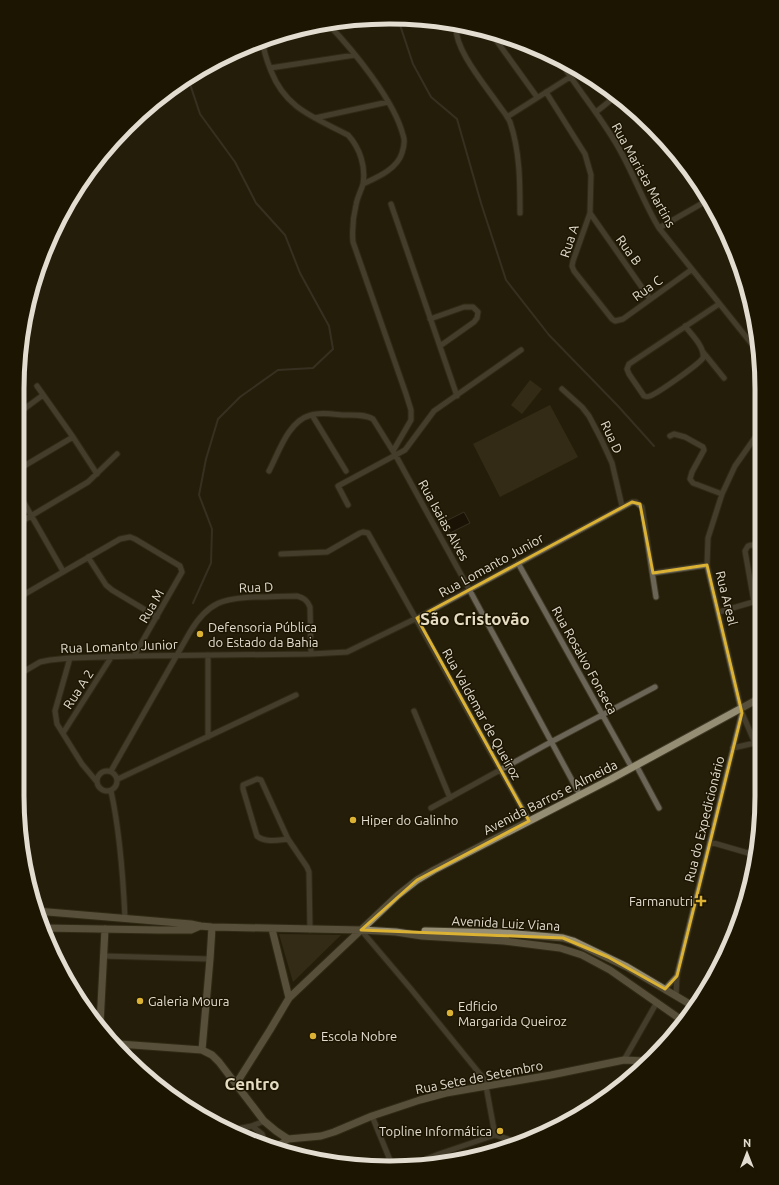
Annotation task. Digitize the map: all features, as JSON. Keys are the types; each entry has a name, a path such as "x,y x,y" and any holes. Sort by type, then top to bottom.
{"street":[{"path":"332,29 371,76 388,102 404,136 402,154 396,163 387,172 363,184"},
{"path":"456,30 457,38 466,58 507,117 511,126 517,155 520,181 520,213"},
{"path":"496,40 537,97"},
{"path":"263,47 276,84 286,98 300,110 348,135 354,141 362,159 363,184 356,203 353,242 406,394 410,410 409,424 394,453"},
{"path":"270,68 355,55"},
{"name":"Rua Marieta Martins","path":"565,70 596,112 622,153 659,228 691,270 752,345"},
{"path":"507,117 570,77"},
{"name":"Rua A","path":"546,92 585,154 591,175 590,213 572,266 574,271 615,321"},
{"path":"596,112 611,100"},
{"path":"315,118 388,102"},
{"path":"659,228 703,203"},
{"path":"390,204 457,396"},
{"name":"Rua B","path":"590,213 650,299"},
{"name":"Rua C","path":"615,321 623,319 691,270"},
{"path":"703,352 703,358 701,361 649,397 644,396 627,369 629,364 719,304"},
{"path":"430,319 464,307 473,307 478,312 477,318 474,322 440,346"},
{"path":"685,326 703,352 724,378"},
{"path":"348,506 338,486 394,453 405,450 434,411 521,350"},
{"path":"37,386 97,474"},
{"name":"Rua D","path":"562,389 582,407 589,416 601,438 612,463 622,506"},
{"path":"24,409 43,395"},
{"name":"Rua Isaias Alves","path":"269,471 289,432 296,423 303,418 321,414 370,417 373,419 394,453 469,589 580,795"},
{"path":"312,415 346,471"},
{"path":"670,436 674,434 680,435 703,446 704,450 692,472 690,480 722,494"},
{"path":"24,467 73,437"},
{"name":"Rua Areal","path":"741,711 707,565 708,538 722,494 735,466 755,437"},
{"path":"24,520 88,482 117,454"},
{"path":"24,502 63,571"},
{"name":"Rua Lomanto Junior","path":"24,671 40,662 70,658 112,656 311,654 347,652 417,618 622,506 632,502 636,502 642,508 653,573"},
{"name":"Rua Valdemar de Queiroz","path":"281,554 327,552 360,533 368,533 417,618 529,821"},
{"name":"Rua M","path":"88,557 120,539 130,537 180,566 182,569 181,575 134,656"},
{"path":"719,612 754,602 745,551 748,546 755,546"},
{"path":"24,594 88,557 106,585 157,617"},
{"name":"Rua Rosalvo Fonseca","path":"518,563 634,767 660,808"},
{"path":"656,597 653,573 707,565"},
{"name":"Rua D","path":"111,771 198,620 210,608 220,602 234,598 297,596 304,598 310,607 311,654"},
{"path":"208,655 208,738"},
{"name":"Rua A 2","path":"63,733 112,656"},
{"path":"70,658 55,712 57,724 82,764 100,788 107,791 116,786 118,779 296,696"},
{"path":"431,808 656,686"},
{"name":"Avenida Barros e Almeida","path":"236,1084 289,998 392,900 417,880 741,711 755,701"},
{"path":"741,711 755,738"},
{"name":"Rua do Expedicionário","path":"676,995 677,976 741,711"},
{"path":"414,712 450,798"},
{"path":"733,748 755,742"},
{"path":"97,782 99,775 108,770 111,771 118,779"},
{"path":"288,839 267,840 257,836 243,785 257,779 261,780 288,839 307,867 310,878 310,930"},
{"path":"111,790 118,828 125,918"},
{"path":"710,842 750,854"},
{"path":"43,912 200,926"},
{"path":"49,928 191,930 200,926"},
{"name":"Avenida Luiz Viana","path":"200,926 396,932 422,936 504,941 560,948 582,955 610,970 679,1018"},
{"path":"202,1050 212,927"},
{"path":"100,1018 105,929"},
{"path":"272,929 289,998"},
{"path":"361,930 484,1079 495,1135"},
{"name":"Avenida Luiz Viana","path":"396,932 505,933 563,938 608,957 690,1004"},
{"path":"560,948 563,938"},
{"path":"103,956 210,960"},
{"name":"Rua do Expedicionário","path":"665,989 677,976"},
{"path":"624,1060 657,1002"},
{"path":"122,1044 202,1050 212,1056 219,1062 264,1121 288,1139 280,1145"},
{"name":"Rua Sete de Setembro","path":"288,1139 321,1136 372,1116 446,1093 551,1075 624,1060 640,1061"},
{"path":"372,1116 390,1161"},
{"path":"240,1128 252,1126 264,1121"},
{"path":"252,1126 262,1134 264,1139"},
{"path":"426,1159 495,1135 511,1140"}],"highlighted area":[{"path":"632,502 640,504 653,573 707,565 742,713 677,976 665,989 608,957 563,938 361,930 417,880 529,821 417,618 622,506"}],"shaded area":[{"path":"530,380 542,389 522,414 511,405"},
{"path":"550,405 578,457 500,497 473,444"},
{"path":"464,512 470,523 450,533 444,522"},
{"path":"279,934 341,935 293,982"}],"waterway":[{"path":"400,24 413,64 431,97 457,119 481,203 506,280 549,335 618,406 654,446"},
{"path":"190,84 200,114 235,162 256,203 285,235 300,273 329,326 333,349 313,368 278,370 240,397 218,419 206,459 199,495 212,529 211,563 193,603"}],"place":[{"name":"Defensoria Pública do Estado da Bahia","path":"200,634"},
{"name":"Hiper do Galinho","path":"353,820"},
{"name":"Farmanutri","path":"701,901"},
{"name":"Galeria Moura","path":"140,1001"},
{"name":"Edficio Margarida Queiroz","path":"450,1013"},
{"name":"Escola Nobre","path":"313,1036"},
{"name":"Topline Informática","path":"500,1131"}],"district":[{"name":"São Cristovão","path":"475,619"},
{"name":"Centro","path":"252,1084"}]}
